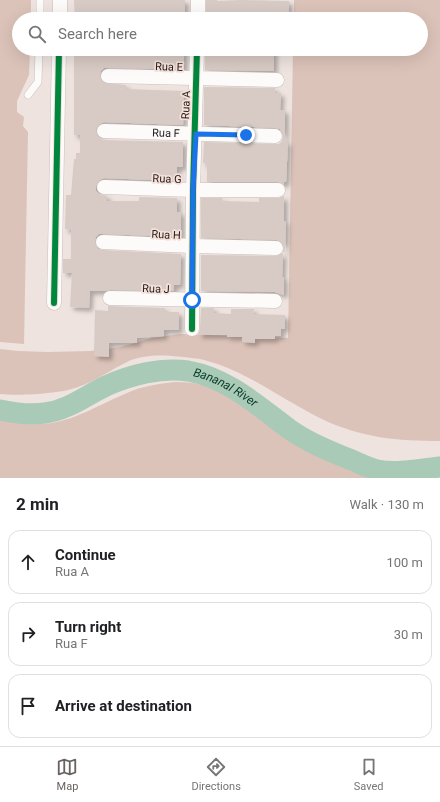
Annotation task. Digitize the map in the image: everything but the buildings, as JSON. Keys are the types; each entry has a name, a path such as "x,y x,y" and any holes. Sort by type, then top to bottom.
{"street":[{"path":"60,0 60,12"},
{"path":"198,0 198,12"},
{"path":"54,303 59,56"},
{"name":"Rua A","path":"192,329 193,190 196,134 197,56"},
{"name":"Rua E","path":"108,76 278,80"},
{"name":"Rua F","path":"104,131 274,136"},
{"name":"Rua G","path":"104,187 193,190 278,190"},
{"name":"Rua H","path":"103,242 276,248"},
{"name":"Rua J","path":"110,298 275,301"}],"lane":[{"path":"40,0 40,12"},
{"path":"28,95 38,82 39,56"}],"shaded area":[{"path":"0,0 31,0 31,12 12,12 12,56 30,56 29,75 17,101 17,112 24,117 23,126 28,132 24,344 0,342"},
{"path":"294,0 440,0 440,441 394,439 351,430 322,419 235,371 196,358 170,356 142,357 129,361 98,378 70,389 28,395 0,394 0,349 48,352 91,351 121,347 152,338 180,334 288,338 293,56 428,56 428,12 294,12"},
{"path":"175,382 202,385 219,390 234,398 286,434 314,451 355,471 377,478 0,478 0,419 38,424 54,423 86,412 138,389"}],"waterway":[{"name":"Bananal River","path":"0,410 17,413 40,414 69,406 106,386 135,375 167,370 188,371 203,375 229,386 254,402 304,439 368,467 392,472 440,467"}],"cycle path":[{"path":"54,303 59,56"},
{"path":"192,329 193,190 197,56"}],"route":[{"path":"192,300 193,190 196,134 246,135"}]}
